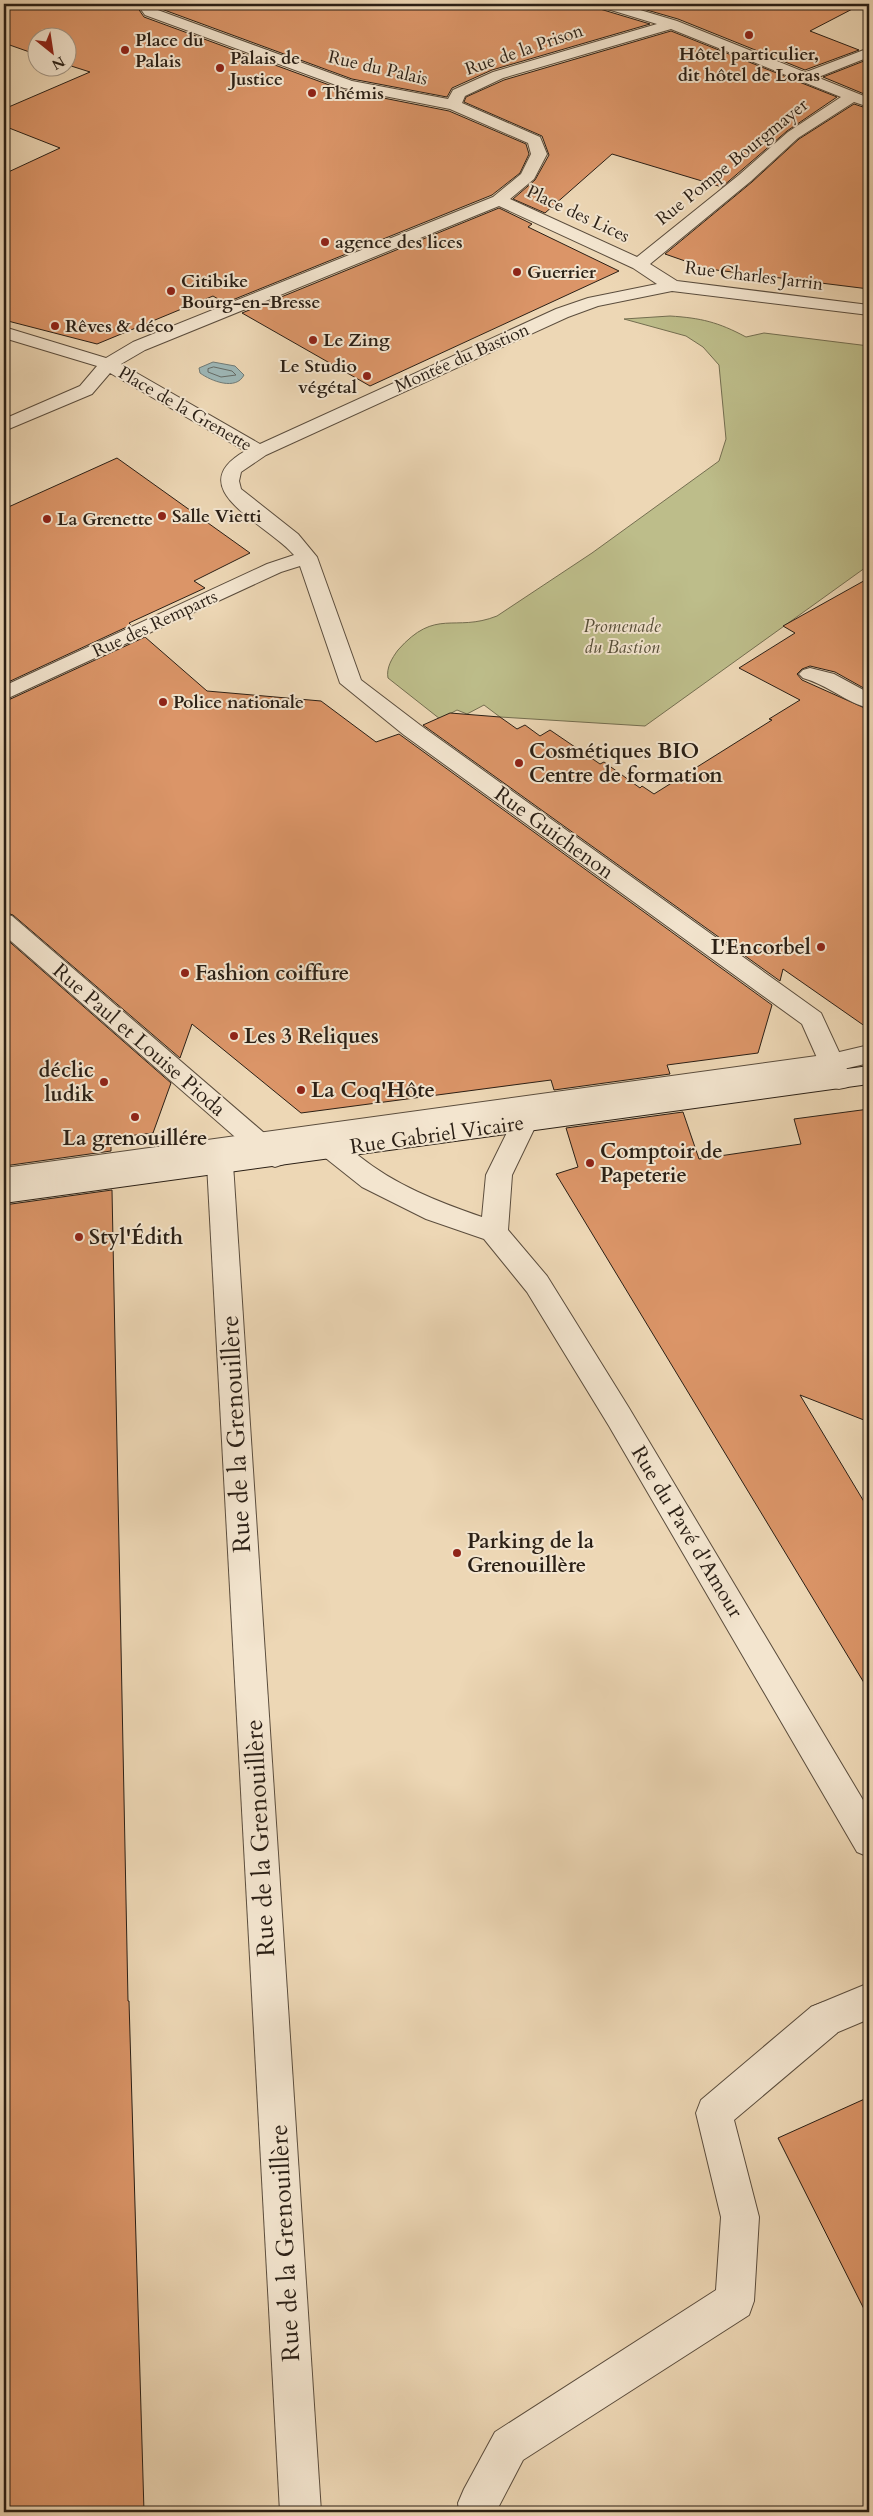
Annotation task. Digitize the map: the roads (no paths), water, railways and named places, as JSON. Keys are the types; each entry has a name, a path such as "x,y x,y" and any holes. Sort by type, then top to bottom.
{"street":[{"name":"Rue du Palais","path":"144,4 150,12 324,77 349,85 454,105 535,140 539,154 536,165 528,176 500,200"},
{"path":"606,4 672,24 869,103"},
{"name":"Rue de la Prison","path":"454,105 458,93 498,75 672,24"},
{"path":"806,77 869,52"},
{"name":"Rue Pompe Bourgmayer","path":"639,264 745,178 793,135 829,110 853,97"},
{"path":"4,426 86,390 108,364 139,346 500,200"},
{"name":"Place des Lices","path":"500,200 639,264"},
{"name":"Rue Charles Jarrin","path":"639,264 672,286 869,310"},
{"name":"Montée du Bastion","path":"258,451 562,313 594,302 672,286"},
{"name":"Place de la Grenette","path":"4,332 108,364 258,451"},
{"name":"Place de la Grenette","path":"258,451 238,462 232,470 228,477 230,489 237,497 291,538 307,557"},
{"name":"Rue des Remparts","path":"4,694 274,568 307,557"},
{"name":"Rue Guichenon","path":"307,557 351,683 412,730 812,1020 835,1072"},
{"path":"810,674 827,678 869,702"},
{"name":"Rue Paul et Louise Pioda","path":"4,922 267,1151"},
{"path":"267,1151 835,1072 869,1054"},
{"name":"Rue Gabriel Vicaire","path":"4,1178 267,1151 332,1149 524,1123 835,1072 869,1075"},
{"path":"332,1149 371,1180 436,1212 494,1232 500,1175 524,1123"},
{"name":"Rue Gabriel Vicaire","path":"4,1193 220,1164 267,1151"},
{"name":"Rue de la Grenouillère","path":"220,1164 301,2512"},
{"name":"Rue du Pavé d'Amour","path":"494,1232 537,1284 619,1417 869,1840"},
{"path":"479,2512 478,2503 509,2446 735,2301 740,2217 714,2113 824,2020 869,2001"}],"water":[{"path":"213,362 235,366 244,375 235,383 229,384 210,379 200,373 199,368"}],"place":[{"name":"Hôtel particulier, dit hôtel de Loras","path":"749,35"},
{"name":"Place du Palais","path":"125,50"},
{"name":"Palais de Justice","path":"220,68"},
{"name":"Thémis","path":"312,93"},
{"name":"agence des lices","path":"325,242"},
{"name":"Guerrier","path":"517,272"},
{"name":"Citibike Bourg-en-Bresse","path":"171,291"},
{"name":"Rêves & déco","path":"55,326"},
{"name":"Le Zing","path":"313,340"},
{"name":"Le Studio végétal","path":"367,376"},
{"name":"Salle Vietti","path":"162,516"},
{"name":"La Grenette","path":"47,519"},
{"name":"Police nationale","path":"163,702"},
{"name":"Cosmétiques BIO Centre de formation","path":"519,763"},
{"name":"L'Encorbel","path":"821,947"},
{"name":"Fashion coiffure","path":"185,973"},
{"name":"Les 3 Reliques","path":"234,1036"},
{"name":"déclic ludik","path":"104,1082"},
{"name":"La Coq'Hôte","path":"301,1090"},
{"name":"La grenouillére","path":"135,1117"},
{"name":"Comptoir de Papeterie","path":"590,1163"},
{"name":"Styl'Édith","path":"79,1237"},
{"name":"Parking de la Grenouillère","path":"457,1553"}],"park label":[{"name":"Promenade du Bastion","path":"622,636"}]}
